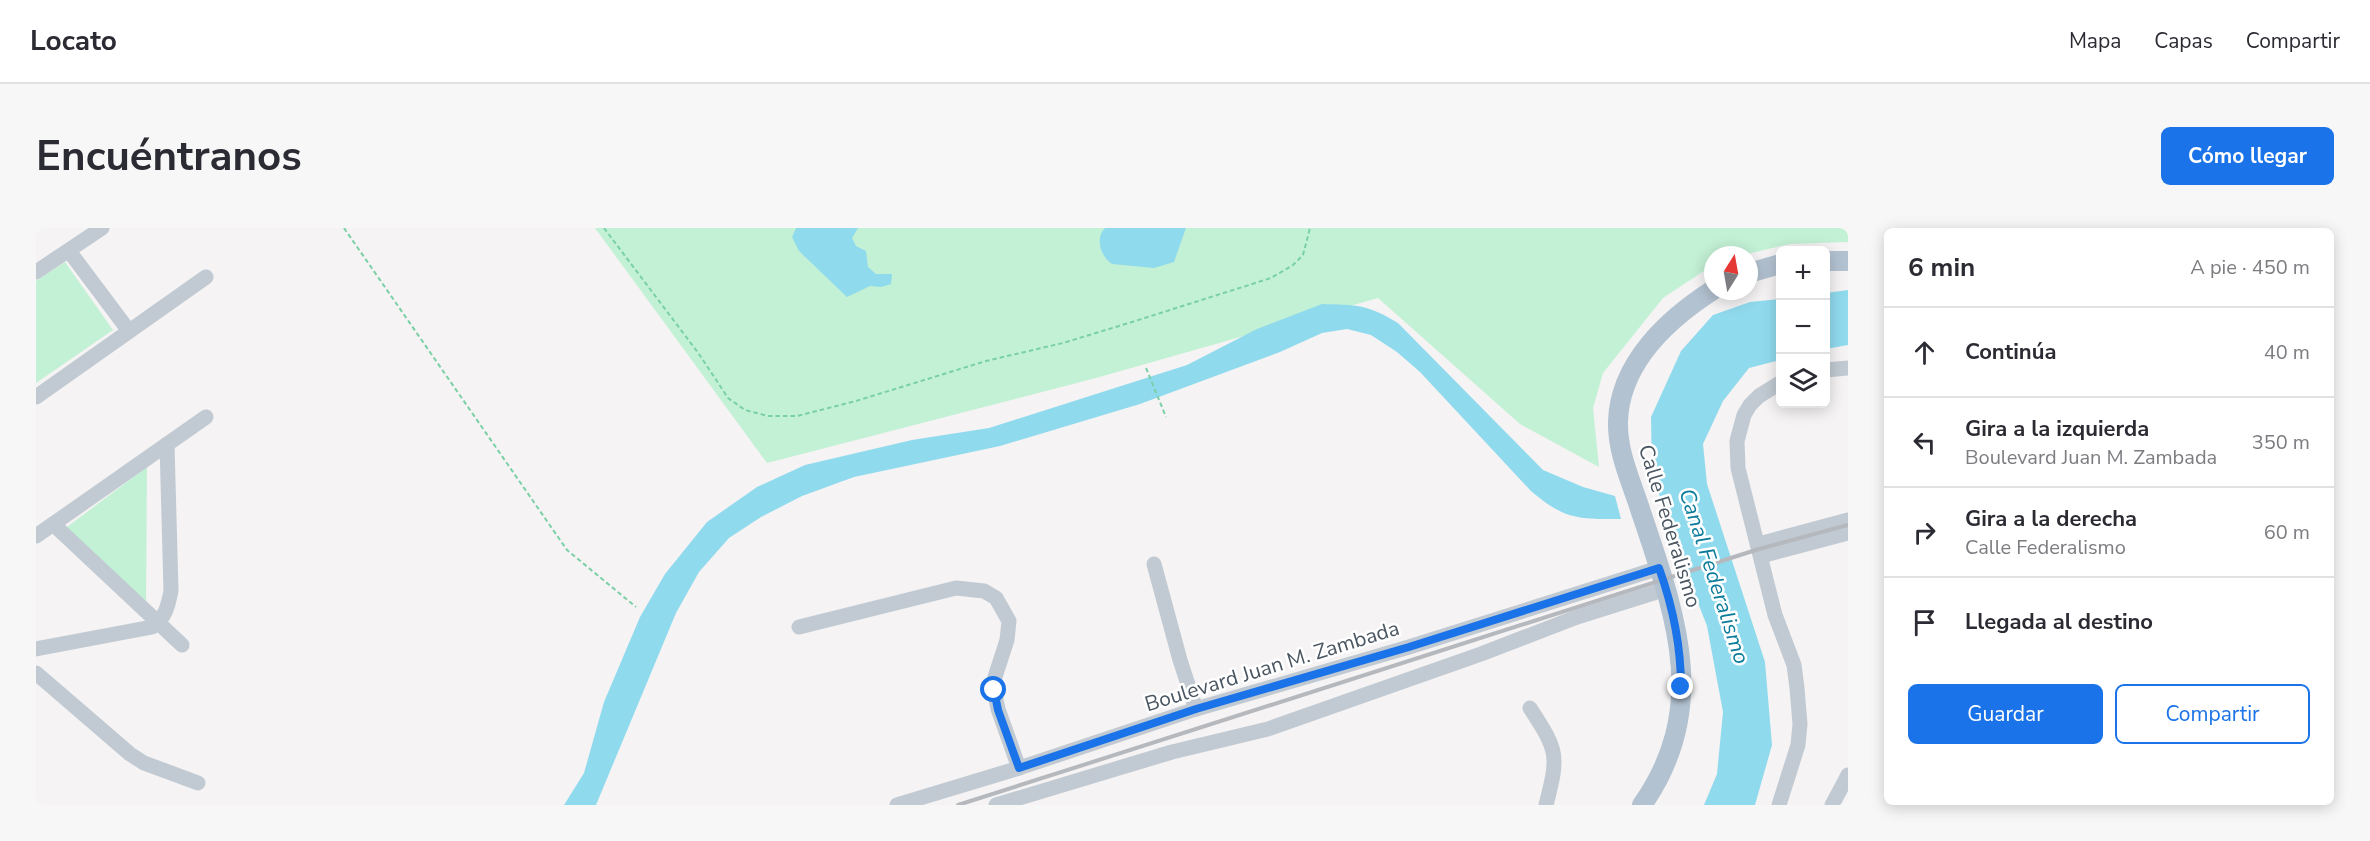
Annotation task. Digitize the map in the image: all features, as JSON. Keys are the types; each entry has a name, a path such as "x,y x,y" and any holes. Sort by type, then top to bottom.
{"main road":[{"path":"1830,261 1848,261"},
{"path":"1758,270 1776,265"},
{"name":"Calle Federalismo","path":"1642,805 1670,751 1678,718 1681,658 1678,632 1666,589 1620,450 1618,426 1621,400 1634,367 1651,343 1669,322 1704,297"}],"street":[{"path":"36,272 102,228"},
{"path":"69,251 129,331"},
{"path":"36,397 206,277"},
{"path":"1830,370 1848,368"},
{"path":"1776,385 1750,405 1744,415 1737,441 1738,468 1775,615 1794,665 1800,724 1798,745 1779,805"},
{"path":"36,536 206,417"},
{"path":"36,649 152,627 160,622 166,612 171,591 167,444"},
{"path":"1760,550 1848,520"},
{"path":"53,524 182,645"},
{"path":"1760,550 1848,532"},
{"path":"1154,564 1196,709"},
{"name":"Boulevard Juan M. Zambada","path":"897,805 1019,768 1196,709 1409,647 1659,568"},
{"path":"799,627 956,588 984,591 996,598 1005,609 1009,621 1007,640 995,677 994,690 998,710 1019,768"},
{"path":"996,805 1034,799 1172,752 1268,729 1481,654 1577,617 1666,589"},
{"path":"36,673 130,754 144,763 198,783"},
{"path":"1530,708 1552,744 1555,757 1553,778 1546,805"},
{"path":"1833,805 1848,775"}],"path":[{"path":"344,228 567,550 636,607"},
{"path":"604,228 699,354 728,398 744,410 768,416 797,416 856,401 986,361 1063,343 1271,278 1293,265 1303,255 1310,228"},
{"path":"1146,368 1166,417"}],"green space":[{"path":"595,228 1848,228 1848,242 1790,244 1758,251 1758,246 1704,246 1704,271 1663,298 1603,373 1593,408 1599,467 1520,424 1378,298 1096,378 767,463"},
{"path":"65,262 113,330 36,383 36,281"},
{"path":"147,467 146,608 63,530"}],"water":[{"path":"796,228 858,228 852,238 856,246 866,251 868,267 876,274 892,274 891,284 881,287 870,286 847,297 799,251 792,237"},
{"path":"1105,228 1186,228 1174,262 1154,268 1112,264 1108,261 1100,247 1100,237"},
{"path":"1848,290 1848,345 1830,348 1830,300 1830,292"},
{"name":"Canal Federalismo","path":"1776,299 1776,361 1749,368 1723,401 1703,444 1707,484 1765,662 1772,745 1755,805 1704,805 1717,774 1723,712 1707,626 1669,528 1652,470 1651,417 1681,351 1713,315 1750,302"},
{"path":"1322,304 1370,309 1398,323 1543,470 1583,487 1615,496 1621,519 1583,518 1553,508 1531,491 1420,372 1397,352 1371,335 1347,329 1322,333 1280,352 1140,404 1000,446 854,477 802,496 761,517 729,538 699,572 676,613 596,805 564,805 584,773 604,702 640,617 665,574 707,522 757,487 805,465 912,440 989,428 1187,365 1257,329"}],"railway":[{"path":"958,805 1759,549 1848,525"}],"route":[{"path":"994,690 998,710 1019,768 1196,709 1409,647 1659,568 1678,632 1681,687"}]}
